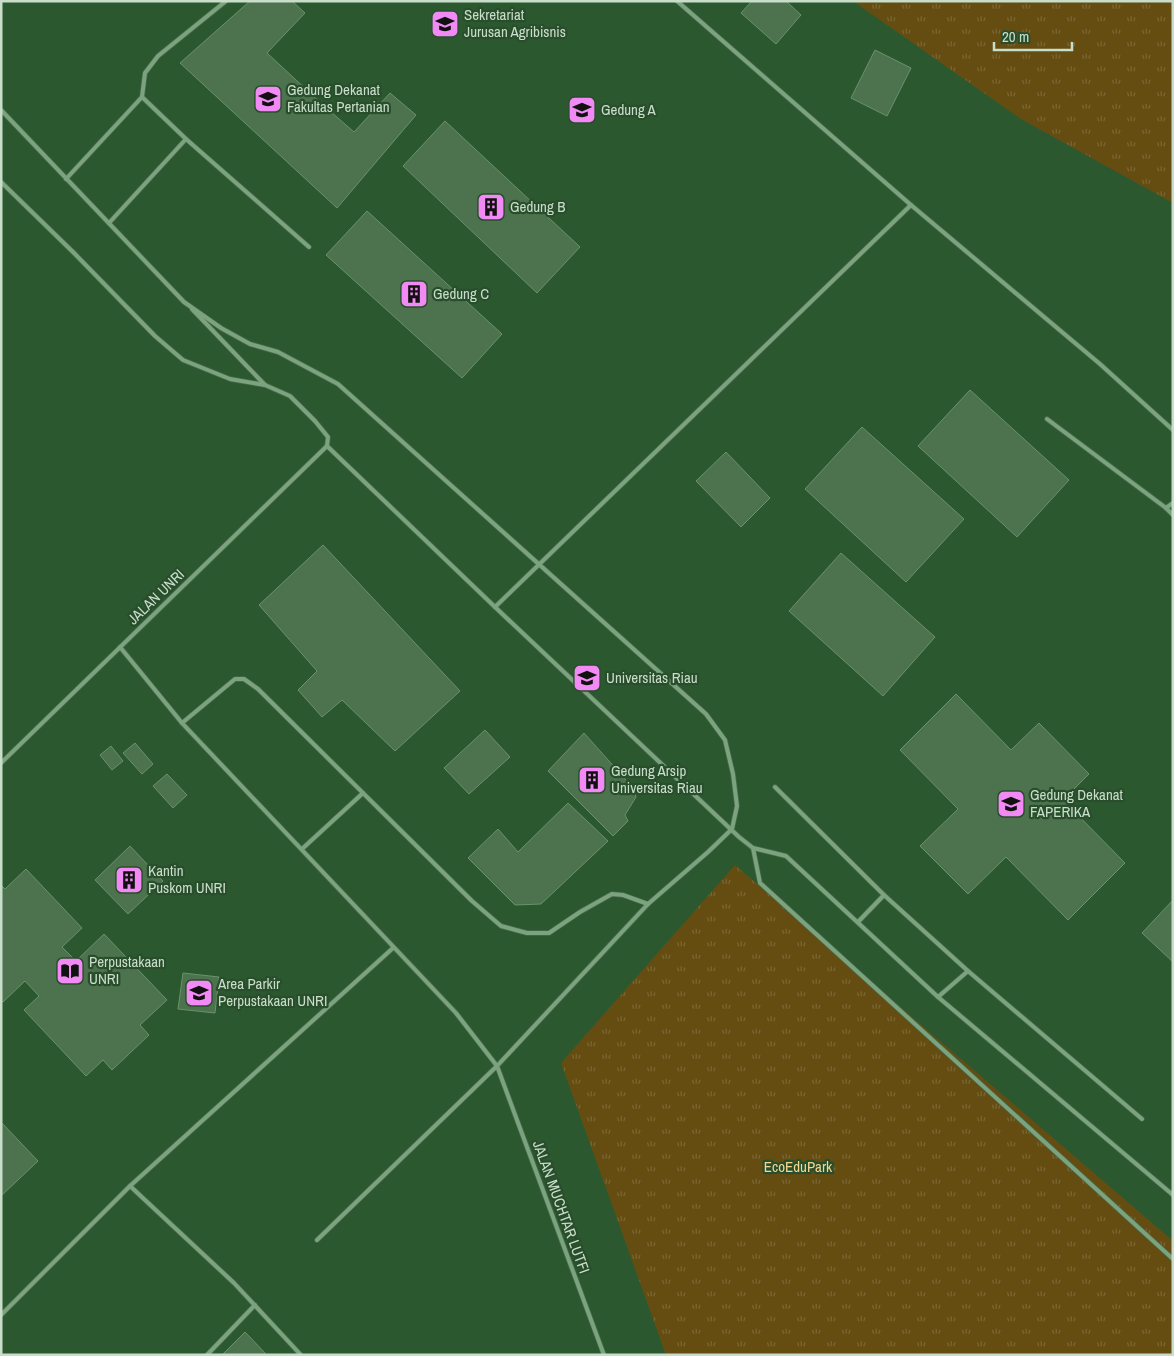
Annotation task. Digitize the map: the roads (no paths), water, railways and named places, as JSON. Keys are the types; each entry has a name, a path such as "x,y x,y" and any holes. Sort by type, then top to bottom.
{"lane":[{"path":"66,179 142,96 145,73 158,56 226,1"},
{"path":"677,1 911,205 1100,364 1173,430"},
{"path":"142,96 186,139 309,247"},
{"path":"1,110 265,385"},
{"path":"109,223 186,139"},
{"path":"1,182 155,336 182,360 230,379 265,385 290,396 328,436 326,446 739,837 753,848 786,856 938,997 1173,1195"},
{"path":"495,607 911,205"},
{"path":"184,302 221,328 250,344 278,352 338,384 706,714 725,740 733,774 737,806 732,829 648,904 497,1066 317,1240"},
{"path":"1047,420 1166,508 1173,516"},
{"name":"JALAN UNRI","path":"1,763 326,446"},
{"path":"1166,508 1173,503"},
{"name":"JALAN MUCHTAR LUTFI","path":"120,647 182,724 456,1013 497,1066 604,1355"},
{"path":"182,724 235,679 244,679 258,689 472,901 501,926 528,933 549,932 612,894 623,895 648,904"},
{"path":"775,788 884,895 968,972 1142,1118"},
{"path":"302,849 363,793"},
{"path":"753,848 760,883 1173,1259"},
{"path":"858,922 884,895"},
{"path":"1,1314 130,1186 394,948"},
{"path":"938,997 968,972"},
{"path":"130,1186 234,1283 301,1355"},
{"path":"207,1355 255,1305"}],"place":[{"name":"Sekretariat Jurusan Agribisnis","path":"445,24"},
{"name":"Gedung Dekanat Fakultas Pertanian","path":"268,99"},
{"name":"Gedung A","path":"582,110"},
{"name":"Gedung B","path":"491,207"},
{"name":"Gedung C","path":"414,294"},
{"name":"Universitas Riau","path":"587,678"},
{"name":"Gedung Arsip Universitas Riau","path":"592,780"},
{"name":"Gedung Dekanat FAPERIKA","path":"1011,804"},
{"name":"Kantin Puskom UNRI","path":"129,880"},
{"name":"Perpustakaan UNRI","path":"70,971"},
{"name":"Area Parkir Perpustakaan UNRI","path":"199,993"}],"park label":[{"name":"EcoEduPark","path":"798,1167"}]}
